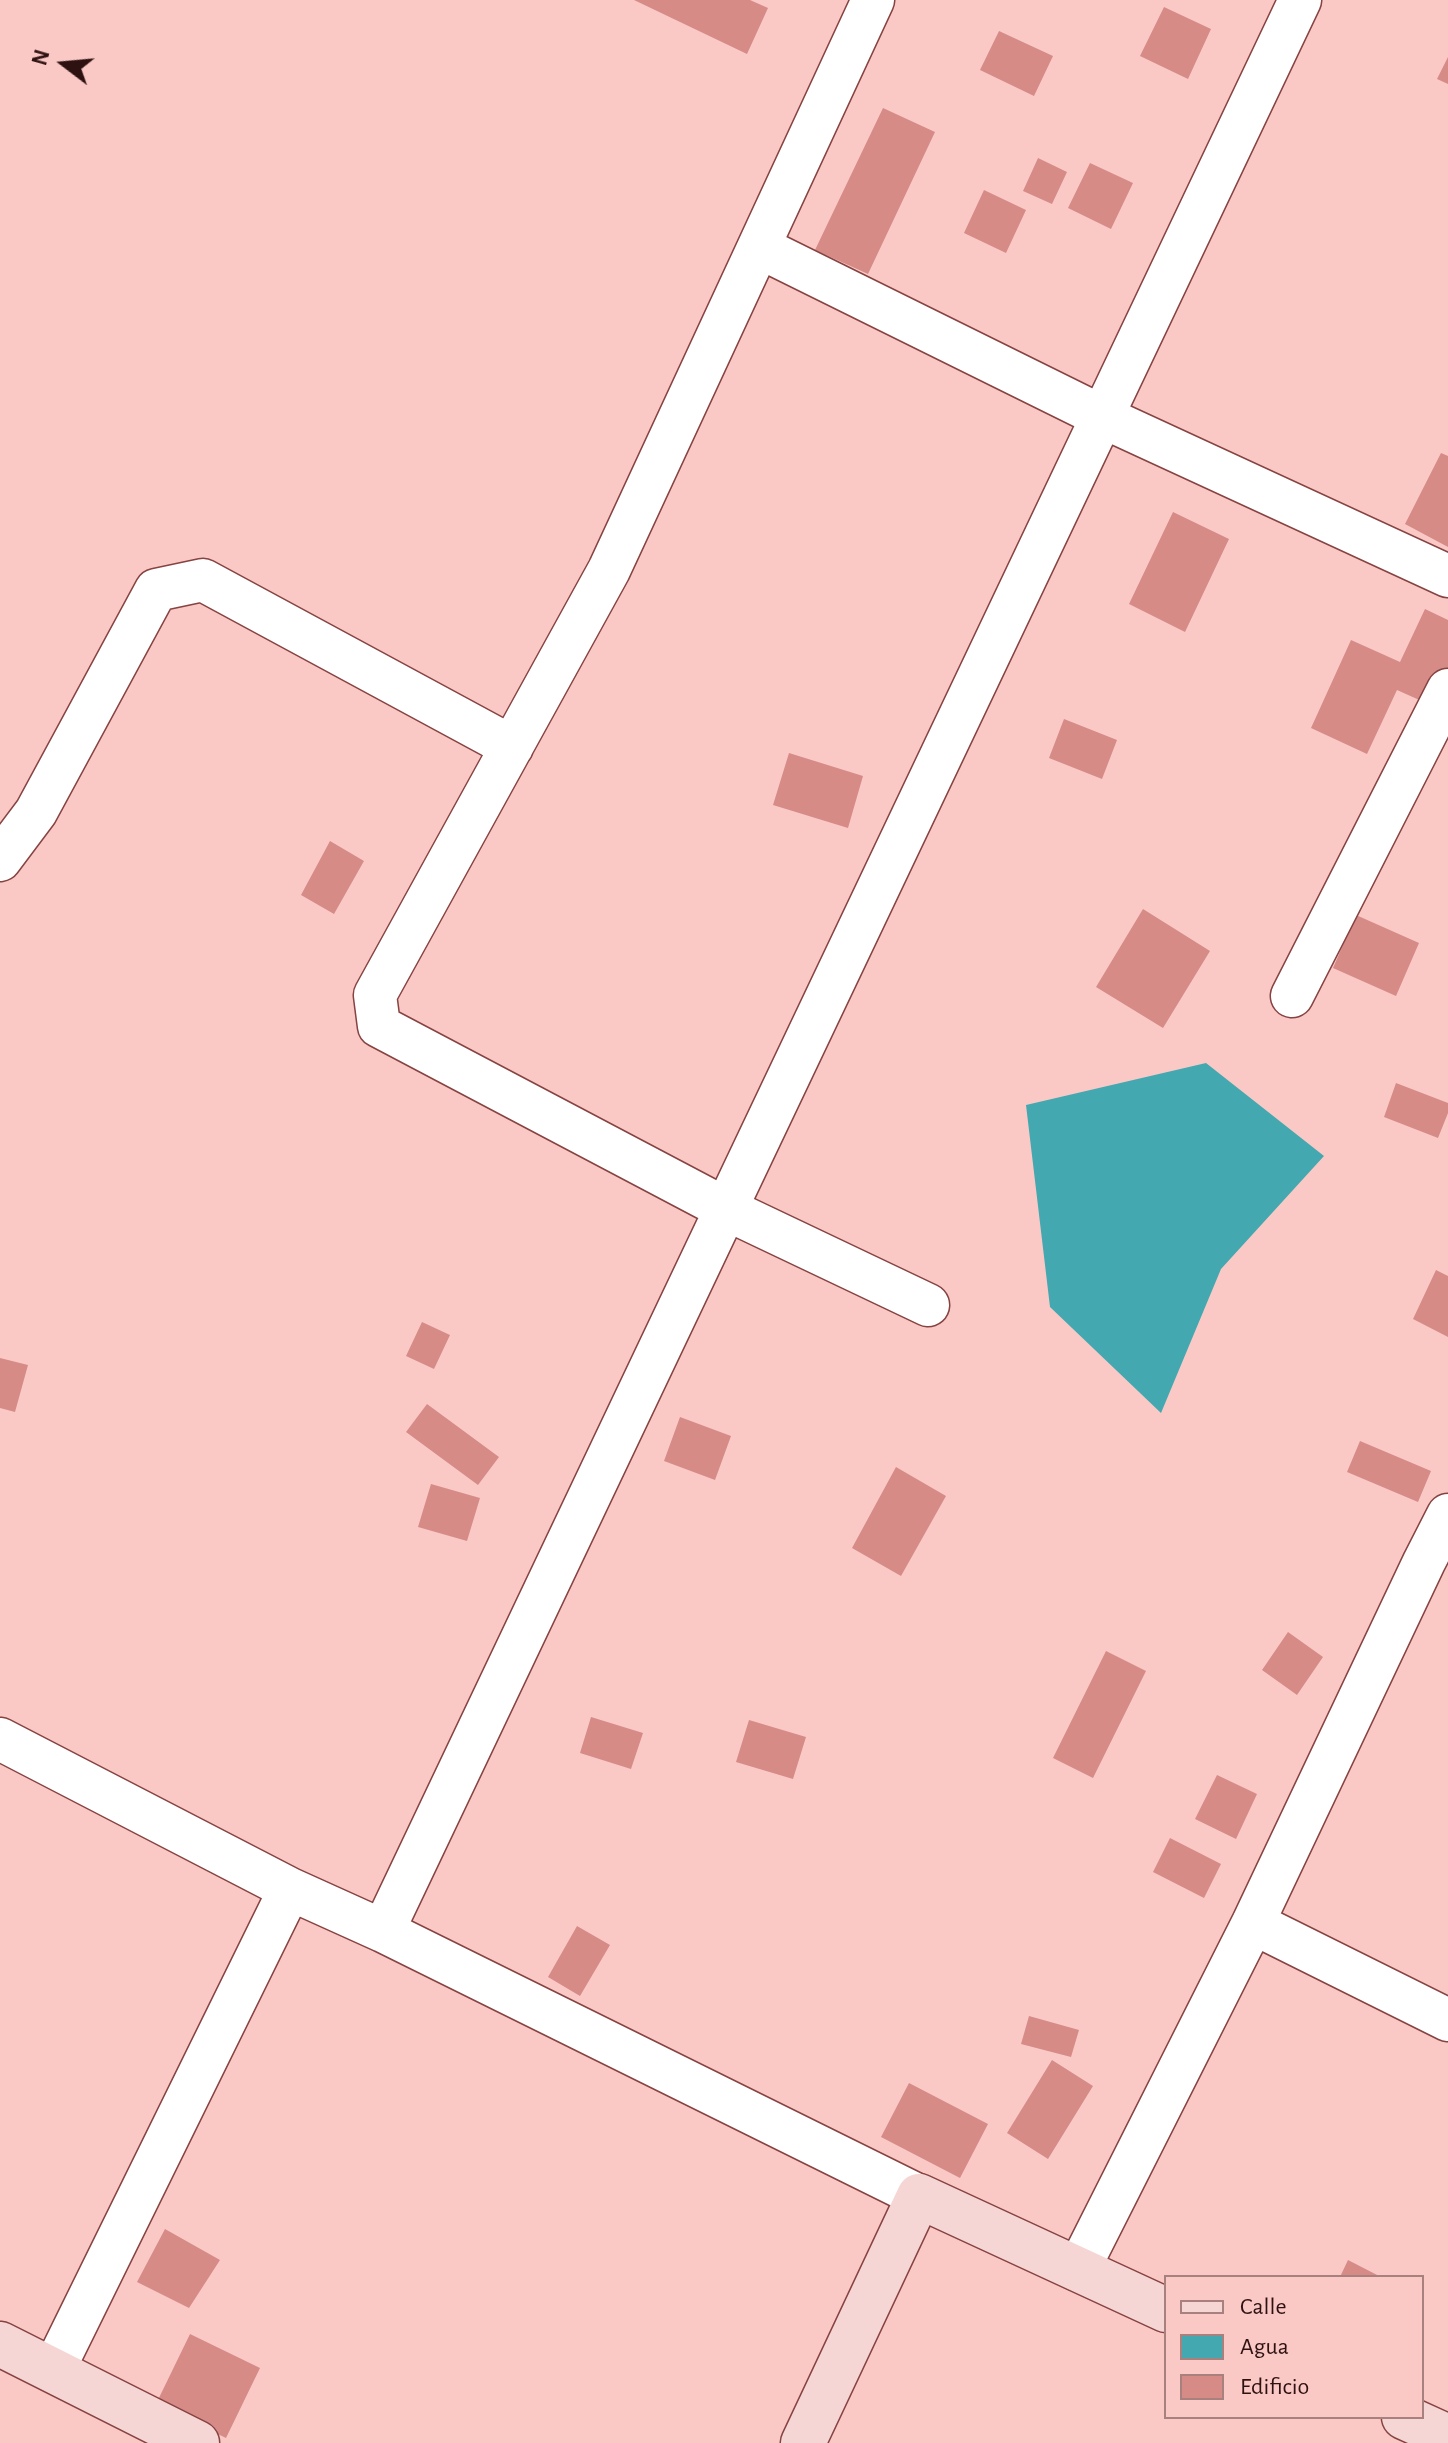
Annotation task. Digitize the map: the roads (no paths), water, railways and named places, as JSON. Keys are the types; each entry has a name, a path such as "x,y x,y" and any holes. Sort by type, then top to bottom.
{"street":[{"path":"873,0 609,570 375,995 379,1026 726,1209 928,1305"},
{"path":"383,1931 1300,0"},
{"path":"759,247 1103,417 1448,576"},
{"path":"0,860 36,812 156,590 203,580 512,747"},
{"path":"1292,996 1448,690"},
{"path":"1078,2270 1436,1568 1448,1515"},
{"path":"0,1739 290,1889 383,1931 919,2196 1164,2309"},
{"path":"53,2371 290,1889"},
{"path":"1253,1923 1448,2020"},
{"path":"803,2443 919,2196"},
{"path":"0,2344 197,2443"},
{"path":"1408,2419 1448,2437"}],"water":[{"path":"1206,1063 1324,1156 1221,1269 1161,1413 1050,1307 1026,1105"}]}
